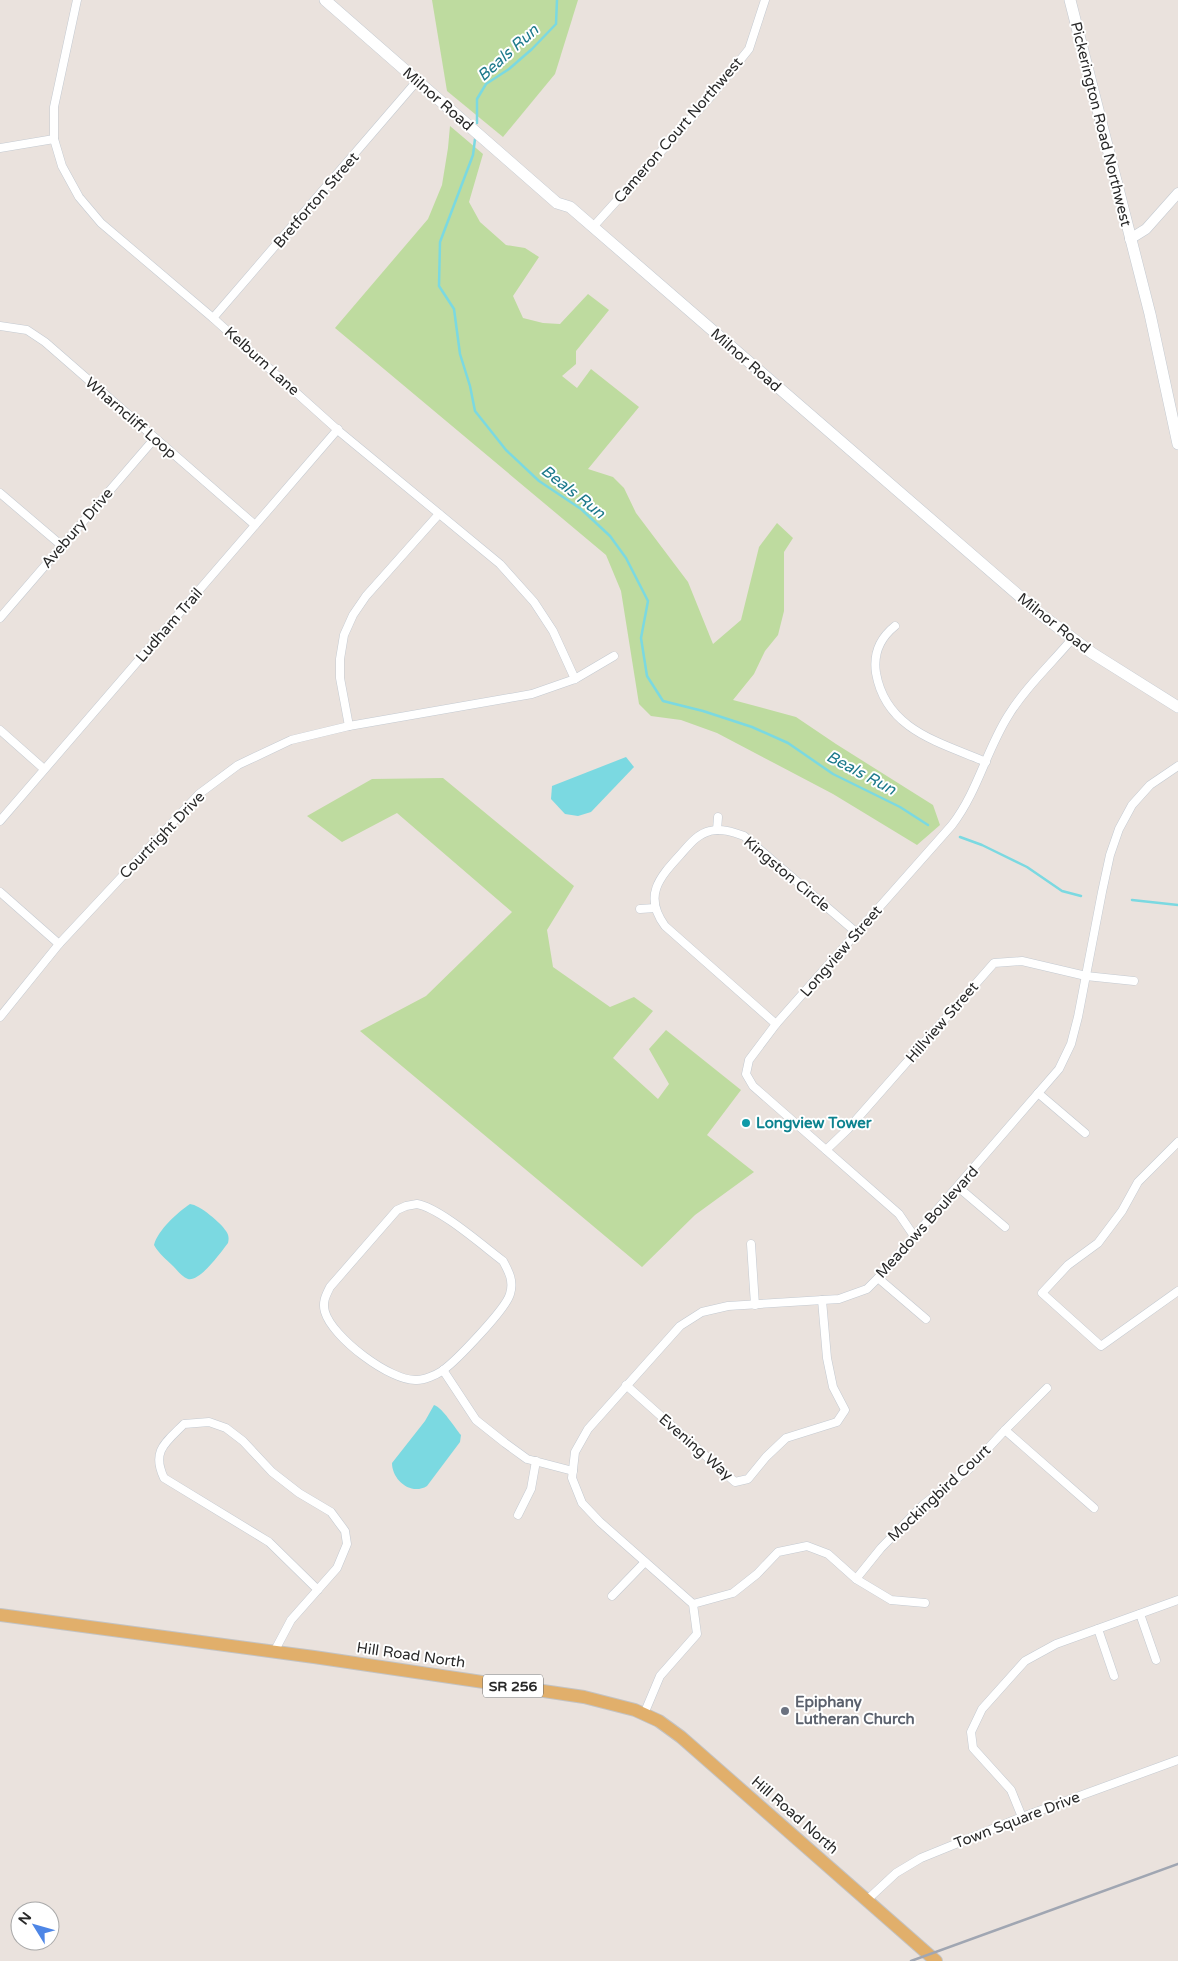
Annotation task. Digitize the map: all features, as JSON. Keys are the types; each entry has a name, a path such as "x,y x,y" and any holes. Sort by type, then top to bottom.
{"main road":[{"name":"Milnor Road","path":"324,0 557,203 570,207 1039,613 1072,639 1130,678 1178,707"},
{"name":"Pickerington Road Northwest","path":"1070,0 1150,314 1178,444"},
{"name":"Hill Road North","path":"0,1615 584,1696 623,1706 659,1722 680,1737 936,1961"}],"street":[{"name":"Kelburn Lane","path":"77,0 54,107 54,139 62,166 79,197 102,222 338,429 500,564 534,602 553,631 575,679"},
{"name":"Cameron Court Northwest","path":"593,227 712,95 749,49 765,0"},
{"name":"Bretforton Street","path":"213,318 417,81"},
{"path":"0,148 54,139"},
{"path":"1131,244 1178,193"},
{"name":"Wharncliff Loop","path":"0,326 27,330 46,342 255,525"},
{"name":"Ludham Trail","path":"0,821 338,429"},
{"name":"Avebury Drive","path":"0,618 155,438"},
{"path":"0,493 61,545"},
{"path":"349,726 340,678 340,659 344,635 353,615 366,596 439,514"},
{"path":"895,626 885,634 875,657 878,681 889,706 902,722 919,733 986,762"},
{"name":"Longview Street","path":"914,1236 899,1214 753,1086 746,1074 749,1060 776,1024 963,810 1003,725 1016,703 1072,639"},
{"name":"Courtright Drive","path":"0,1017 59,944 199,794 238,765 291,740 349,726 532,694 575,679 614,656"},
{"path":"0,730 44,769"},
{"name":"Meadows Boulevard","path":"694,1604 600,1522 582,1503 572,1478 575,1452 588,1429 680,1326 702,1312 728,1306 839,1299 866,1289 878,1278 1058,1069 1071,1044 1110,855 1119,829 1132,805 1150,785 1178,766"},
{"path":"718,816 717,830 702,834 695,839 662,874 655,893 655,908 665,926 776,1024"},
{"name":"Kingston Circle","path":"717,830 744,836 857,933"},
{"path":"0,892 59,944"},
{"path":"640,908 655,908"},
{"name":"Hillview Street","path":"826,1150 848,1129 994,963 1022,962 1086,976 1134,981"},
{"path":"1038,1094 1085,1133"},
{"path":"1178,1142 1138,1182 1122,1211 1098,1243 1068,1265 1042,1293 1101,1346 1178,1291"},
{"path":"958,1187 1005,1227"},
{"path":"417,1204 427,1206 440,1215 503,1261 512,1283 508,1300 478,1335 443,1370 417,1380 385,1370 344,1339 333,1327 324,1311 324,1301 330,1287 397,1210 406,1206 417,1204"},
{"path":"751,1244 755,1305"},
{"path":"878,1278 926,1319"},
{"name":"Evening Way","path":"626,1385 735,1482 748,1479 766,1457 786,1438 837,1422 845,1410 833,1387 829,1368 822,1300"},
{"path":"443,1370 476,1420 520,1454 527,1459 573,1470"},
{"name":"Mockingbird Court","path":"856,1579 881,1548 923,1506 969,1469 1047,1388"},
{"path":"274,1652 291,1620 318,1590 337,1568 347,1544 345,1531 331,1512 299,1493 272,1472 243,1441 226,1428 210,1422 184,1424 162,1448 158,1459 164,1478 269,1542 318,1590"},
{"path":"1005,1430 1094,1508"},
{"path":"518,1515 531,1489 536,1461"},
{"path":"644,1714 660,1676 697,1634 694,1604 733,1593 757,1574 778,1552 807,1546 828,1554 856,1579 891,1600 925,1603"},
{"path":"612,1596 645,1562"},
{"path":"1022,1817 1010,1790 973,1748 971,1732 982,1710 1025,1661 1056,1644 1178,1600"},
{"path":"1140,1614 1156,1660"},
{"path":"1098,1629 1114,1676"},
{"name":"Town Square Drive","path":"867,1900 896,1873 909,1864 952,1844 1178,1760"}],"green space":[{"path":"432,0 578,0 555,74 503,137 447,91"},
{"path":"450,126 483,154 469,202 480,222 506,245 525,248 539,257 513,296 523,318 543,323 560,324 588,294 609,310 576,351 576,364 562,376 577,388 591,369 639,407 588,469 613,477 624,488 636,513 688,582 713,644 741,620 759,547 777,523 793,538 784,552 784,611 778,635 765,651 754,674 733,700 796,717 933,805 940,825 917,845 833,794 717,733 681,720 651,716 639,704 621,591 606,555 335,328 428,219 442,185"},
{"path":"443,778 574,886 547,930 553,967 610,1007 634,997 653,1011 613,1058 658,1099 669,1084 649,1049 666,1030 741,1090 707,1135 754,1172 695,1215 642,1267 360,1031 426,996 512,912 397,813 342,842 307,816 372,779"}],"water":[{"path":"626,757 634,767 591,812 578,816 565,814 551,799 552,786"},
{"path":"190,1204 215,1219 226,1231 229,1238 228,1243 215,1259 193,1279 188,1279 182,1275 154,1245 164,1228"},
{"path":"434,1405 445,1414 461,1435 460,1442 427,1486 421,1489 409,1488 395,1475 392,1463 425,1421"}],"waterway":[{"name":"Beals Run","path":"477,123 477,99 486,84 509,69 556,24 557,0"},
{"name":"Beals Run","path":"475,139 473,155 440,242 439,286 454,309 460,354 470,386 475,411 506,450 539,481 581,509 610,536 626,558 648,601 641,638 647,676 663,701 703,711 752,727 788,743 833,774 900,807 928,825"},
{"name":"Beals Run","path":"960,837 982,845 1027,867 1062,891 1081,896"},
{"name":"Beals Run","path":"1132,900 1178,905"}],"railway":[{"path":"911,1961 1178,1864"}],"place":[{"name":"Longview Tower","path":"746,1123"},
{"name":"Epiphany Lutheran Church","path":"785,1711"}]}
